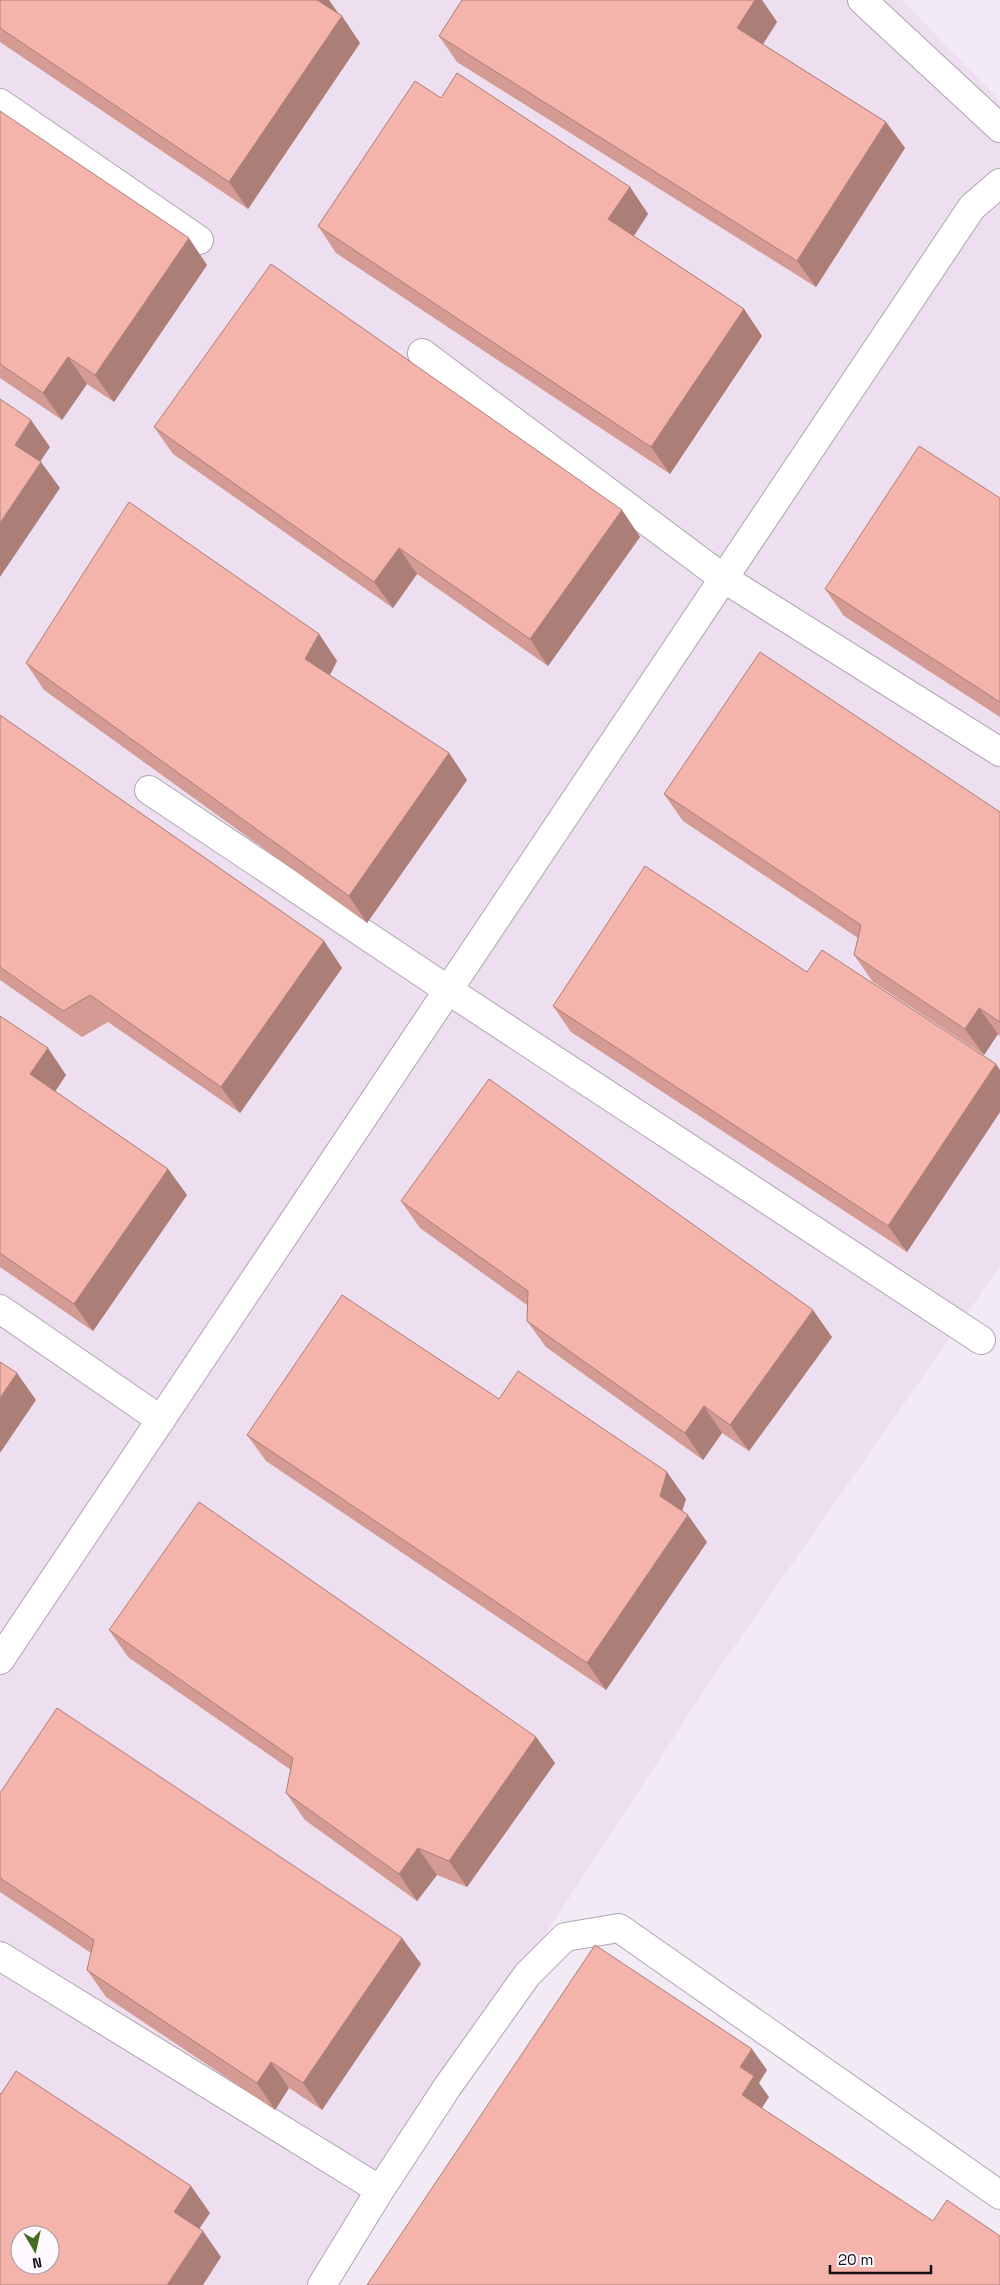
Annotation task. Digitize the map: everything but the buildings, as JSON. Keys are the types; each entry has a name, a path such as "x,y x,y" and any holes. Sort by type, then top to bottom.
{"lane":[{"path":"862,0 1000,128"},
{"path":"0,103 199,240"},
{"path":"0,1660 972,207 1000,183"},
{"path":"422,353 723,578 1000,752"},
{"path":"150,790 448,990 981,1340"},
{"path":"0,1308 160,1420"},
{"path":"322,2285 380,2190 448,2086 527,1975 564,1937 619,1928 1000,2195"},
{"path":"0,1956 380,2190"}],"shaded area":[{"path":"0,0 902,0 1000,101 1000,1266 711,1680 317,2285 0,2285"}]}
